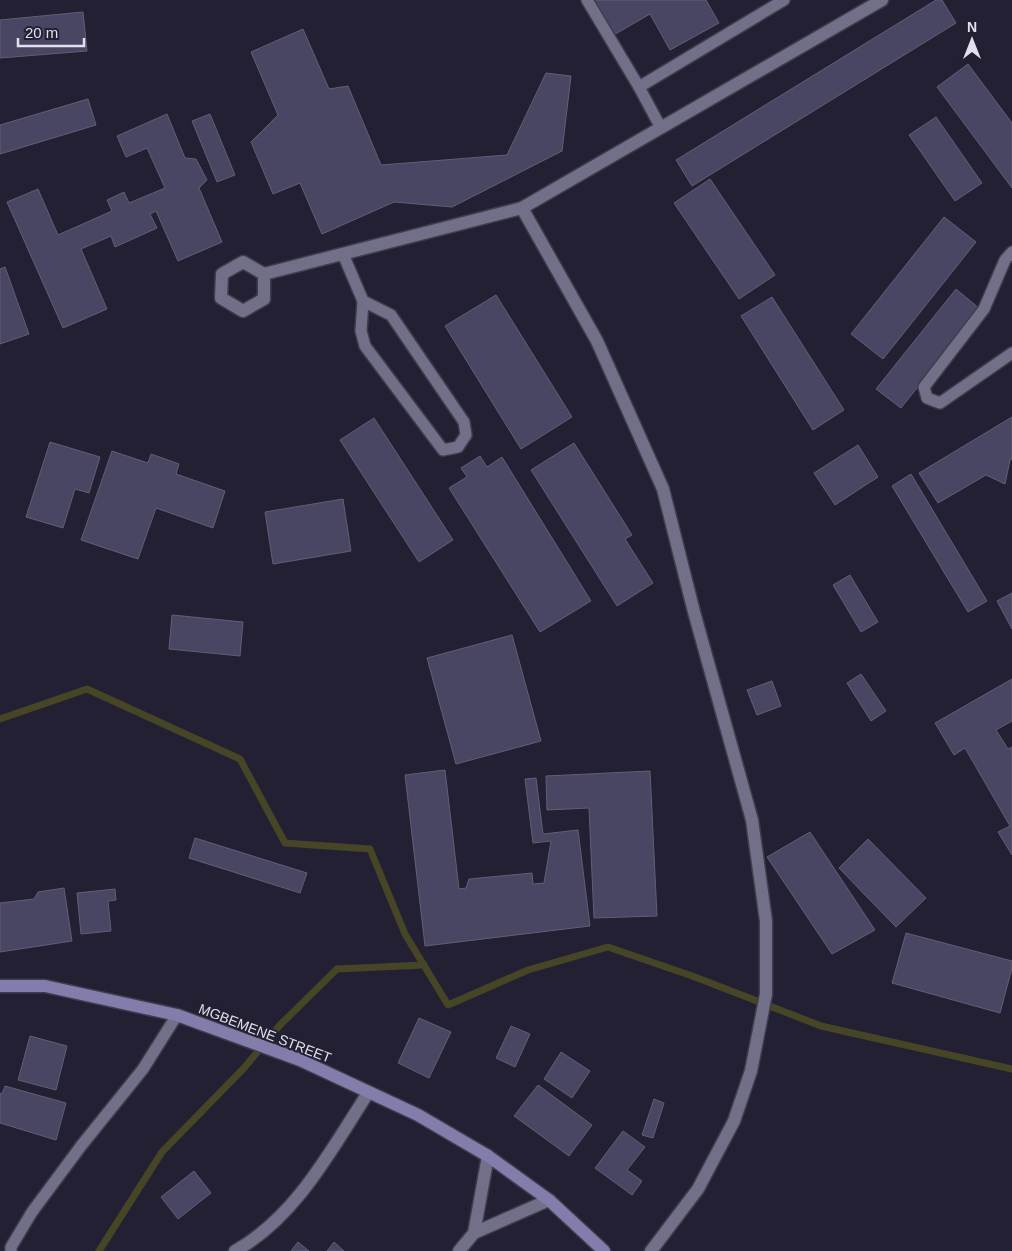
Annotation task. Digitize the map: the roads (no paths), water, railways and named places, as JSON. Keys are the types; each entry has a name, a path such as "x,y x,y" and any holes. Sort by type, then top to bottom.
{"main road":[{"name":"MGBEMENE STREET","path":"0,986 45,986 177,1015 300,1060 418,1115 488,1156 550,1200 604,1251"}],"street":[{"path":"264,274 522,208 882,0"},
{"path":"522,208 598,341 663,489 694,612 752,820 766,921 766,994 752,1071 734,1122 698,1189 651,1251"},
{"path":"235,1251 252,1242 281,1216 317,1172 368,1093"},
{"path":"474,1233 488,1156"},
{"path":"459,1251 474,1233 550,1200"}],"lane":[{"path":"587,0 661,128"},
{"path":"639,87 784,0"},
{"path":"343,254 364,302 361,330 365,346 443,450 458,447 466,435 464,422 391,315 364,302"},
{"path":"1009,256 1012,270"},
{"path":"1009,256 984,309 924,387 927,398 940,403 1012,352"},
{"path":"11,1251 32,1212 81,1146 143,1069 177,1015"}],"waterway":[{"path":"0,719 87,689 240,759 285,843 370,849 405,934 448,1005 528,970 608,947 695,977 821,1026 1012,1069"},
{"path":"99,1251 162,1152 244,1068 280,1025 337,969 424,965"}]}
